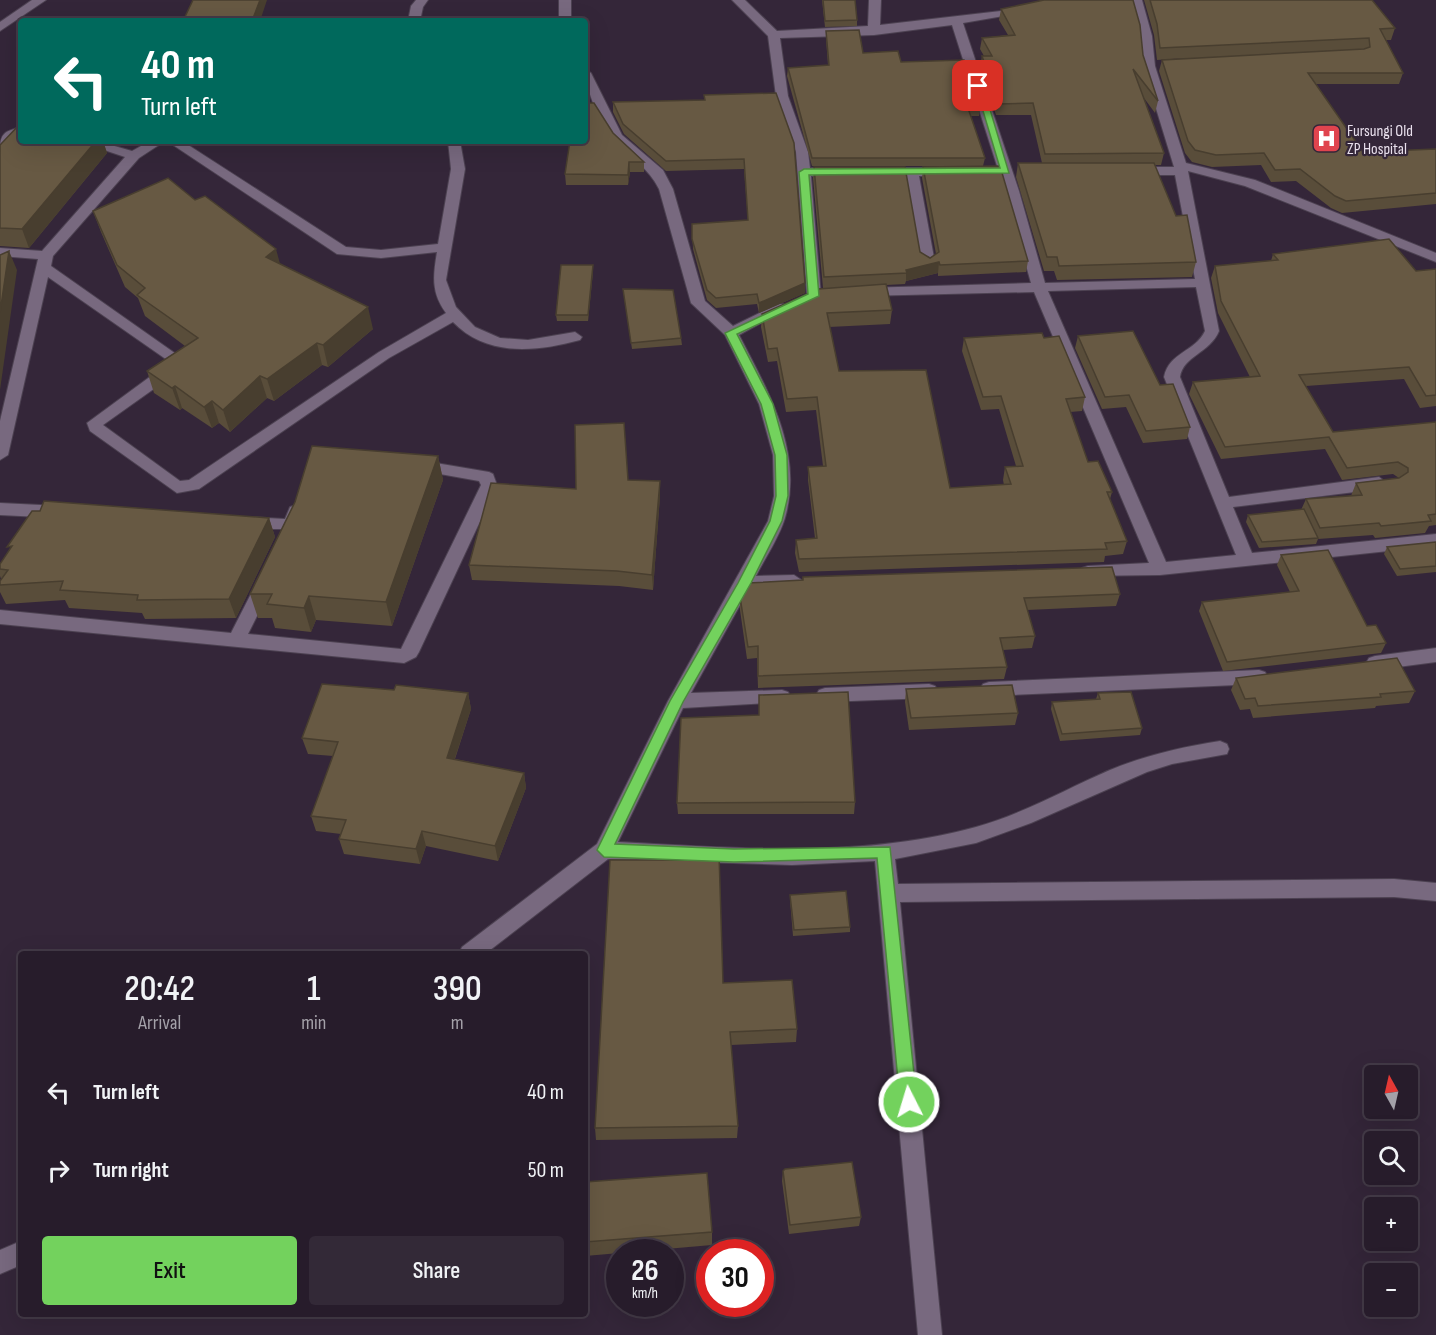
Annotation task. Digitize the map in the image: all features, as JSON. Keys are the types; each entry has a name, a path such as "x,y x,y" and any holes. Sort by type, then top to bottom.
{"street":[{"path":"0,27 40,0"},
{"path":"415,18 417,6 422,0"},
{"path":"564,18 565,0"},
{"path":"738,0 774,35 782,96 802,152 814,296"},
{"path":"874,31 875,0"},
{"path":"1136,0 1181,168 1202,283 1211,317 1210,341 1202,349 1178,360 1172,368 1172,377 1246,560"},
{"path":"774,35 874,31 957,22 1033,8"},
{"path":"957,22 1006,171 1039,286 1160,569"},
{"path":"473,951 604,850 677,701 744,583 776,521 782,496 781,455 767,404 731,333 698,303 666,189 658,173 617,137 588,78"},
{"path":"0,146 8,135 18,132"},
{"path":"94,144 134,155"},
{"path":"0,455 44,260 134,155 154,144"},
{"path":"178,144 342,251 364,255 392,254 445,247"},
{"path":"454,144 458,169 439,280 442,295 454,315 470,332 501,343 528,345 575,336"},
{"path":"1123,171 1181,168 1250,183 1436,258"},
{"path":"804,172 848,172"},
{"path":"869,172 959,172"},
{"path":"912,172 928,263"},
{"path":"0,252 44,260 179,361 174,368 95,423 96,427 105,434 182,488 193,485 384,355 454,315"},
{"path":"731,333 814,296 838,293 1202,283"},
{"path":"0,617 400,657 407,655 489,485 487,478 483,476 406,463"},
{"path":"1223,503 1393,482"},
{"path":"282,546 292,525 300,495"},
{"path":"0,509 82,514"},
{"path":"234,522 292,525"},
{"path":"1066,572 1160,569 1436,540"},
{"path":"236,641 272,567"},
{"path":"744,583 816,581"},
{"path":"1355,665 1436,656"},
{"path":"977,690 1240,680 1275,675"},
{"path":"677,701 953,690"},
{"path":"604,850 734,855 849,854 913,848 976,835 1033,815 1166,758 1220,749"},
{"path":"884,851 930,1335"},
{"path":"889,893 1394,888 1436,892"},
{"path":"0,1262 18,1254"}],"building":[{"path":"193,0 260,0 253,18 184,18"},
{"path":"823,0 855,0 857,20 825,21"},
{"path":"1044,0 1133,0 1140,25 1143,55 1158,101 1133,69 1164,153 1045,154 1033,103 998,104 982,56 992,56 982,38 1015,35 1001,9"},
{"path":"1150,0 1372,0 1395,28 1380,29 1403,73 1308,73 1363,152 1436,149 1436,193 1346,201 1335,196 1300,169 1275,170 1264,153 1216,155 1195,150 1188,141 1162,60 1364,49 1370,47 1369,38 1160,48 1157,24"},
{"path":"859,30 863,53 898,51 901,62 964,60 980,108 968,108 985,158 812,158 788,68 829,65 826,31"},
{"path":"776,93 794,143 805,283 759,303 757,294 716,298 707,290 692,239 692,224 748,220 744,159 666,161 623,124 613,102 705,100 704,95"},
{"path":"588,103 594,103 613,133 644,162 629,162 628,175 565,174 570,144 588,144"},
{"path":"18,126 18,144 93,144 22,229 0,228 0,145"},
{"path":"1018,163 1154,163 1176,216 1187,215 1196,262 1059,266 1057,257 1047,257"},
{"path":"1000,166 1028,261 940,265 939,262 906,270 907,273 824,277 814,167 905,167 920,252 930,258 939,252 923,167"},
{"path":"168,178 195,200 205,196 276,249 266,257 368,307 323,345 317,343 267,379 260,376 223,410 212,401 204,407 175,386 172,388 147,371 198,338 137,295 145,288 117,265 93,211"},
{"path":"1389,239 1416,271 1436,269 1436,395 1426,396 1409,367 1299,375 1333,432 1436,422 1436,514 1428,515 1431,521 1381,526 1379,523 1320,528 1306,499 1362,495 1356,483 1399,478 1408,472 1408,468 1398,462 1347,468 1329,437 1225,447 1193,382 1260,376 1221,301 1215,266 1278,260 1273,254"},
{"path":"9,251 0,313 0,255"},
{"path":"561,265 593,265 588,315 556,315"},
{"path":"886,284 892,310 827,313 839,371 926,370 950,488 1011,484 1005,467 1023,466 1001,396 983,397 964,338 1042,333 1044,338 1059,336 1085,397 1066,399 1088,462 1098,461 1112,492 1107,492 1127,541 1105,543 1107,549 799,559 796,540 817,538 808,467 826,466 817,397 787,399 777,348 768,349 762,314 818,289"},
{"path":"623,289 673,290 681,338 631,343"},
{"path":"1133,331 1160,385 1173,384 1190,427 1146,431 1129,395 1105,397 1078,336"},
{"path":"624,423 628,480 660,481 652,575 617,571 469,565 491,483 576,489 575,425"},
{"path":"312,446 438,456 386,602 309,596 304,608 267,604 272,594 250,594 295,502"},
{"path":"44,501 269,518 229,599 137,600 138,595 60,590 63,581 0,585 0,581 8,570 0,569 0,564 12,546 7,547 32,511 40,511"},
{"path":"1304,509 1318,538 1262,542 1248,515"},
{"path":"1436,542 1436,566 1400,569 1387,547"},
{"path":"1328,550 1367,626 1376,625 1386,643 1227,662 1202,602 1299,591 1281,555"},
{"path":"1112,567 1120,594 1024,598 1035,636 1000,638 1007,667 758,676 758,646 748,647 740,597 748,583 803,580 803,577"},
{"path":"1397,658 1415,691 1380,694 1381,697 1258,706 1255,698 1245,699 1236,678"},
{"path":"322,684 394,690 396,685 468,693 447,758 524,773 495,846 422,831 416,849 339,839 346,820 311,816 338,742 302,738"},
{"path":"1012,685 1018,713 911,718 906,689"},
{"path":"848,692 855,802 677,803 681,718 759,715 759,695"},
{"path":"1131,692 1142,728 1062,734 1052,702 1100,699 1098,693"},
{"path":"719,854 723,983 792,980 797,1029 730,1032 738,1126 595,1128 610,860 688,860 688,855"},
{"path":"846,891 850,927 794,930 790,895"},
{"path":"852,1162 861,1217 790,1225 783,1171"},
{"path":"707,1173 712,1232 588,1242 588,1182"}],"place":[{"name":"Fursungi Old ZP Hospital","path":"1326,139"}],"route":[{"path":"909,1102 884,851 849,854 734,855 604,850 677,701 744,583 776,521 782,496 781,455 767,404 731,333 791,304 814,296 804,172 1006,171 978,86"}]}
